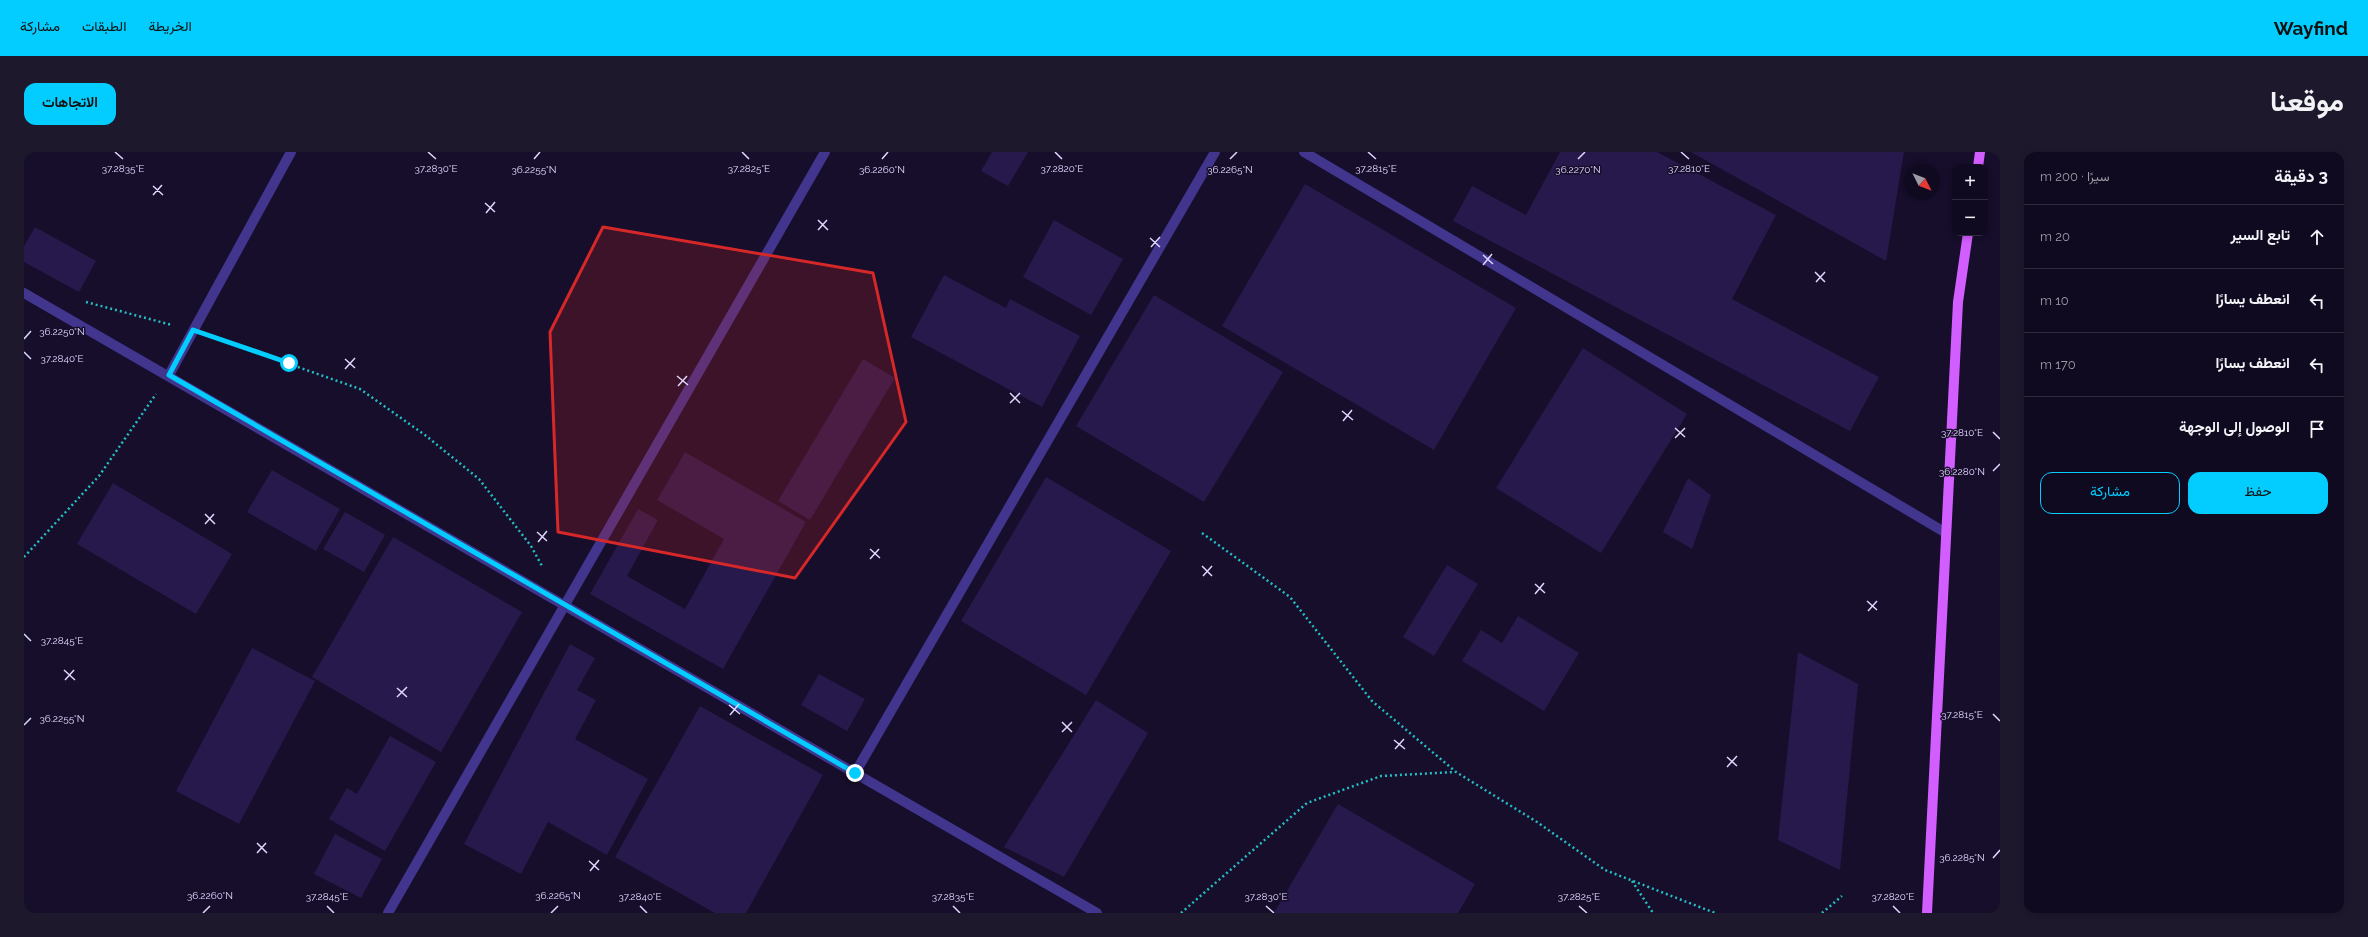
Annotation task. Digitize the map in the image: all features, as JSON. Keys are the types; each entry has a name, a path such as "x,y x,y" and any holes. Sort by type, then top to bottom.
{"main road":[{"path":"1978,164 1980,152"},
{"path":"1927,913 1958,302 1968,236"}],"street":[{"path":"169,375 290,152"},
{"path":"388,913 566,606 825,152"},
{"path":"855,773 1215,152"},
{"path":"1304,152 1946,533"},
{"path":"24,293 169,375 1097,913"}],"path":[{"path":"82,301 193,330 360,389 425,435 480,479 531,546 546,573"},
{"path":"24,557 99,476 169,375"},
{"path":"1202,533 1290,597 1372,701 1456,772 1537,822 1605,870 1714,913"},
{"path":"1181,913 1307,803 1381,776 1456,772"},
{"path":"1631,880 1653,913"},
{"path":"1822,913 1842,896"}],"highlighted area":[{"path":"603,227 873,273 906,422 795,578 558,532 550,332"}],"building":[{"path":"992,152 1028,152 1008,186 981,171"},
{"path":"1560,152 1657,152 1776,215 1732,299 1879,377 1850,431 1453,221 1472,186 1526,215"},
{"path":"1691,152 1904,152 1886,261"},
{"path":"1305,184 1516,308 1434,450 1222,326"},
{"path":"1054,220 1123,259 1091,315 1023,277"},
{"path":"35,227 96,261 79,292 24,262 24,246"},
{"path":"944,275 1006,308 1010,299 1080,336 1042,407 911,337"},
{"path":"1154,295 1283,372 1204,502 1076,426"},
{"path":"1583,348 1687,414 1601,553 1496,488"},
{"path":"863,359 895,378 810,520 778,501"},
{"path":"685,452 806,522 723,669 590,594 638,509 658,520 627,576 685,609 724,539 657,500"},
{"path":"272,470 340,509 316,551 247,512"},
{"path":"1046,477 1171,551 1086,695 961,621"},
{"path":"1688,478 1711,495 1692,549 1663,532"},
{"path":"113,483 232,554 196,614 77,544"},
{"path":"345,512 385,535 364,572 323,549"},
{"path":"393,537 522,612 441,752 312,677"},
{"path":"1447,565 1478,584 1434,656 1403,637"},
{"path":"1518,616 1579,653 1544,711 1462,661 1481,630 1502,643"},
{"path":"570,644 595,658 577,690 596,700 575,739 648,779 607,855 548,822 521,874 464,844"},
{"path":"252,648 315,681 239,824 176,791"},
{"path":"1798,652 1858,684 1840,870 1778,840"},
{"path":"819,674 865,699 847,731 801,705"},
{"path":"1096,700 1148,733 1064,877 1004,847"},
{"path":"700,706 823,775 746,913 715,913 615,857"},
{"path":"390,736 436,762 385,851 329,819 347,788 357,794"},
{"path":"1338,804 1475,884 1458,913 1274,913"},
{"path":"335,834 382,859 361,898 314,874"}],"route":[{"path":"289,363 193,330 169,375 855,773"}]}
